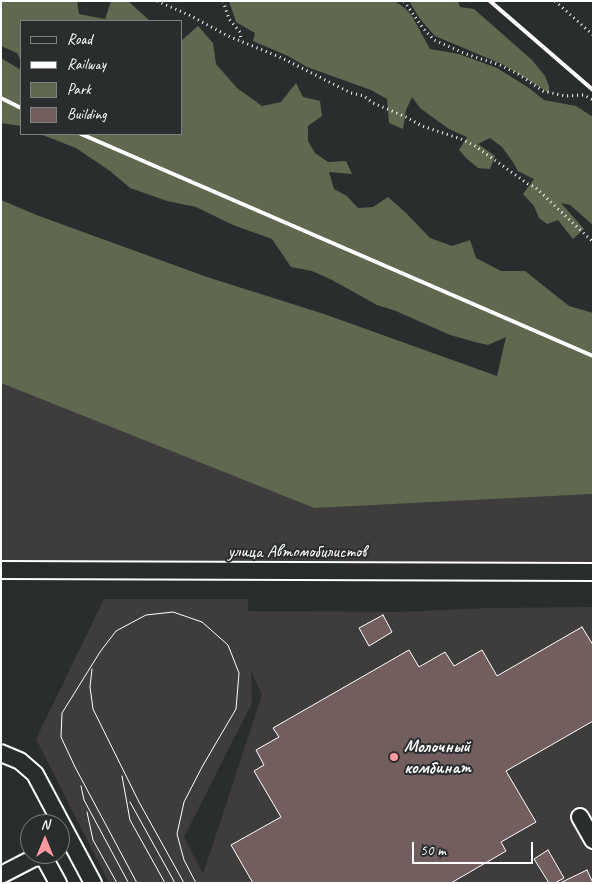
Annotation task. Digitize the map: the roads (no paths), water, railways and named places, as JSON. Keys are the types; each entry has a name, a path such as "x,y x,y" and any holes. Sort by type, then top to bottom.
{"street":[{"name":"улица Автомобилистов","path":"1,570 593,572"},
{"path":"1,753 20,761 35,774 93,883"},
{"path":"580,817 593,840"},
{"path":"1,875 34,858 42,858 46,861 58,883"}],"tram line":[{"path":"137,883 61,737 62,713 100,652 116,631 146,615 173,612 202,622 228,645 239,673 236,709 184,802 177,834 184,860 196,883"},
{"path":"92,669 90,687 93,709 139,802 184,883"},
{"path":"122,776 130,820 165,883"},
{"path":"81,786 84,800 128,882"},
{"path":"130,802 175,883"},
{"path":"87,812 93,840 117,883"}],"railway":[{"path":"490,1 593,90"},
{"path":"1,98 20,108"},
{"path":"83,135 593,356"}],"place":[{"name":"Молочный комбинат","path":"394,757"}]}
